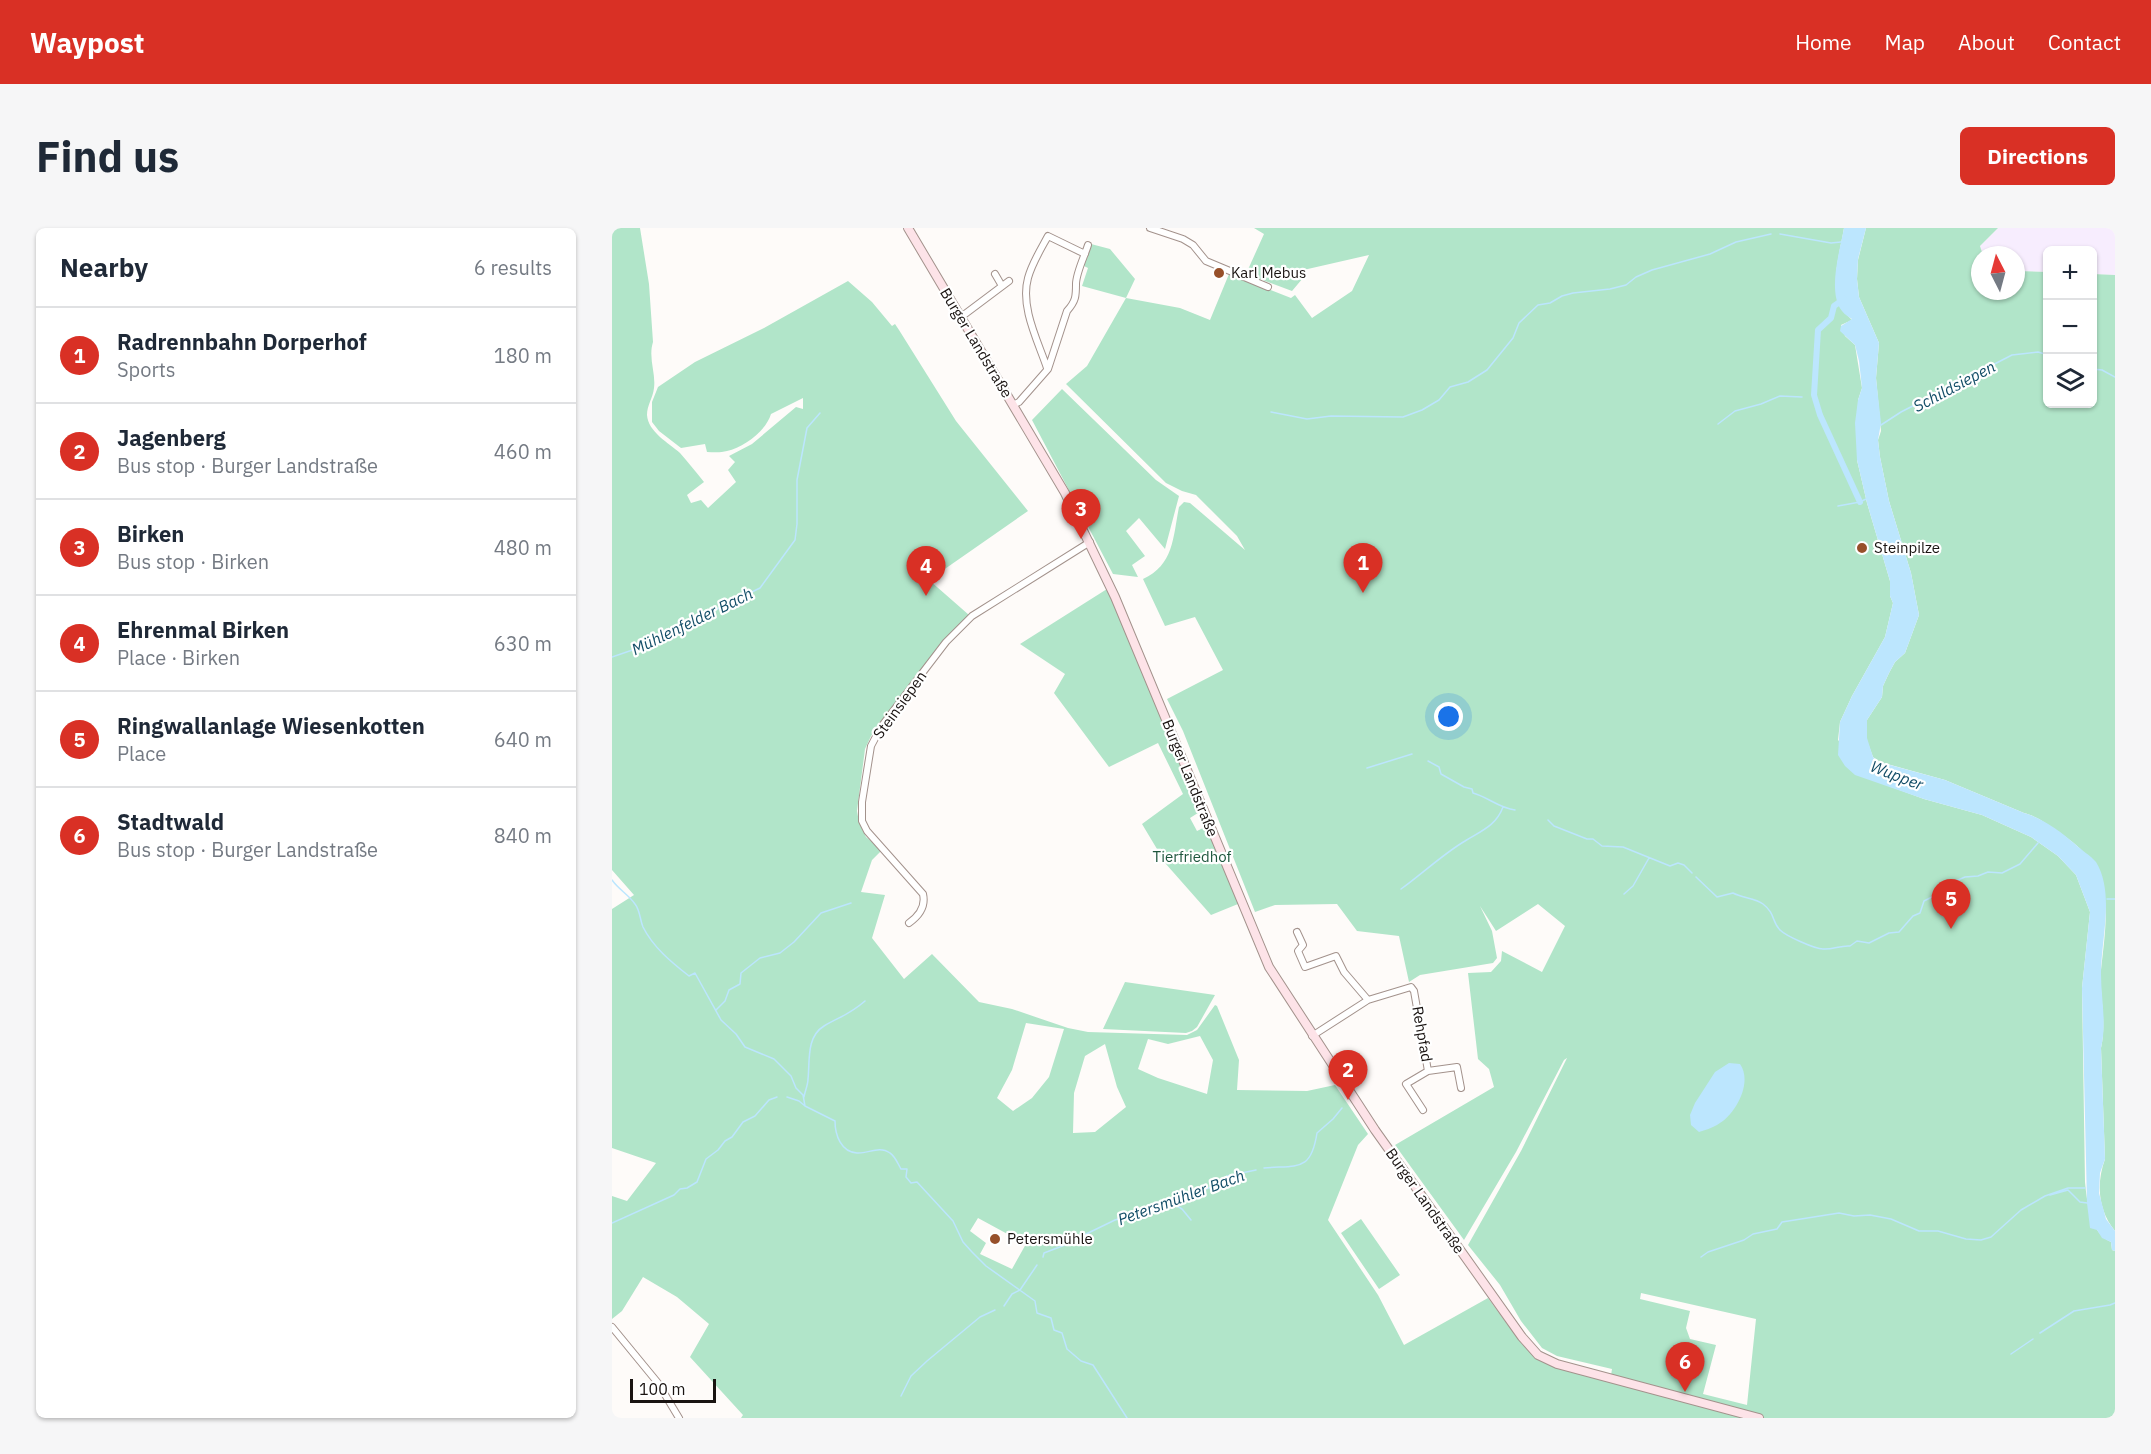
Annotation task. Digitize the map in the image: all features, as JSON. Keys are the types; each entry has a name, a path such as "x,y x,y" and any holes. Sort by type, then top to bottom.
{"main road":[{"name":"Burger Landstraße","path":"912,229 1065,493 1090,542 1128,627 1265,958 1312,1036 1418,1192 1534,1352 1546,1360 1759,1418"}],"street":[{"path":"1150,228 1183,239 1193,245 1206,261 1268,287"},
{"path":"1048,369 1027,306 1026,293 1029,275 1048,236 1085,254"},
{"path":"1013,405 1019,402 1048,369 1067,311 1074,304 1078,291 1076,283 1088,244"},
{"path":"995,274 1002,286"},
{"path":"961,317 1010,281"},
{"name":"Steinsiepen","path":"909,923 921,912 923,894 865,829 862,820 861,805 869,752 875,736 946,642 972,616 1090,542"},
{"path":"1297,932 1303,945 1298,951 1305,967 1336,956 1344,972 1368,1000"},
{"name":"Rehpfad","path":"1312,1036 1368,1000 1411,987 1428,1071 1457,1067 1461,1088"},
{"path":"1423,1110 1407,1084 1428,1071"},
{"path":"612,1328 658,1383 679,1418"}],"shaded area":[{"path":"1998,228 2115,228 2115,275 2097,274 2097,246 2043,246 2043,272 2025,271 2025,246 1980,246"}],"green space":[{"path":"612,228 640,228 649,284 653,342 651,354 654,388 648,408 648,421 655,432 680,453 704,482 687,495 691,503 701,500 708,508 736,482 728,470 735,462 729,456 752,444 796,407 803,409 803,398 771,414 759,432 740,446 724,452 707,452 705,444 681,448 659,431 652,422 652,402 658,387 695,362 764,328 848,281 872,302 892,326 895,324 956,421 1028,511 929,580 969,615 922,670 871,736 865,749 857,811 866,837 882,850 872,860 861,892 885,895 872,938 904,979 932,954 979,1002 1012,1009 1068,1028 1088,1032 1187,1035 1197,1030 1215,1005 1217,1006 1239,1060 1237,1090 1307,1091 1335,1085 1368,1134 1358,1145 1328,1220 1378,1295 1404,1345 1488,1298 1522,1344 1535,1356 1610,1382 1612,1369 1557,1356 1542,1348 1521,1321 1500,1285 1468,1245 1521,1151 1567,1058 1516,1152 1464,1240 1395,1145 1494,1087 1489,1069 1478,1059 1468,973 1491,972 1501,961 1502,951 1542,972 1565,926 1538,904 1496,931 1480,906 1492,931 1497,958 1493,963 1420,975 1409,982 1399,936 1357,931 1337,904 1275,905 1255,912 1183,731 1167,699 1223,670 1195,617 1165,626 1143,579 1161,566 1166,558 1173,539 1179,507 1184,502 1190,503 1245,550 1237,536 1196,495 1166,483 1066,384 1087,366 1126,298 1180,308 1210,320 1229,274 1291,298 1295,295 1312,318 1352,291 1369,255 1299,271 1303,278 1292,291 1246,274 1264,234 1254,228 1844,228 1837,264 1836,289 1844,310 1852,320 1841,325 1845,336 1855,345 1862,388 1858,400 1857,460 1890,581 1890,596 1893,603 1885,637 1840,722 1838,740 1875,781 1924,799 1982,815 2031,837 2058,856 2076,875 2090,912 2082,988 2085,1182 2094,1224 2098,1232 2111,1242 2112,1250 2115,1251 2115,1418 741,1418 743,1415 690,1357 709,1324 677,1297 643,1277 622,1311 612,1319 612,1196 627,1201 656,1163 612,1148 612,909 634,895 612,870","holes":["1026,1023 1064,1029 1049,1077 1032,1098 1013,1111 997,1098 1012,1070","1200,1036 1213,1060 1207,1094 1138,1069 1148,1039 1168,1044","1105,1044 1117,1087 1126,1107 1095,1132 1073,1133 1074,1093 1085,1056","978,1218 1026,1244 1012,1269 980,1254 986,1243 970,1231","1641,1293 1756,1319 1747,1405 1703,1394 1716,1345 1690,1339 1686,1328 1690,1311 1640,1299"]},
{"path":"1866,228 1998,228 1980,246 1971,246 1971,300 2025,300 2025,271 2043,272 2043,408 2097,408 2097,274 2115,275 2115,1231 2105,1214 2100,1196 2100,1178 2105,1159 2101,970 2106,909 2099,876 2091,861 2078,847 2039,819 1945,780 1880,762 1873,757 1866,738 1867,720 1882,697 1883,686 1895,662 1905,653 1919,615 1911,573 1889,501 1880,457 1878,440 1881,431 1876,378 1879,343 1859,297 1858,260"},
{"path":"1091,244 1110,249 1135,279 1126,298 1082,286 1088,268 1084,266"},
{"path":"1062,389 1156,480 1179,496 1165,549 1139,518 1126,531 1145,556 1132,565 1138,577 1113,574 1032,420"},
{"name":"Tierfriedhof","path":"1107,589 1201,811 1190,818 1197,831 1207,826 1238,904 1211,915 1158,855 1157,849 1142,824 1183,794 1158,743 1109,767 1054,693 1065,674 1020,644"},
{"path":"1125,982 1215,995 1197,1027 1186,1033 1103,1029"},
{"path":"1361,1219 1400,1275 1379,1289 1341,1233"}],"water":[{"name":"Wupper","path":"1844,228 1866,228 1858,259 1857,279 1859,297 1879,343 1876,378 1881,423 1878,440 1880,457 1889,501 1911,573 1919,615 1905,653 1895,662 1883,686 1882,697 1867,720 1867,738 1873,757 1879,762 1945,780 2051,826 2091,857 2102,874 2106,902 2101,974 2104,1020 2101,1048 2105,1159 2100,1173 2099,1193 2106,1219 2115,1231 2115,1251 2112,1250 2111,1242 2102,1238 2097,1230 2090,1228 2087,1203 2082,988 2090,912 2076,875 2058,856 2031,837 1982,815 1924,799 1855,775 1838,755 1840,722 1885,637 1893,603 1890,596 1890,581 1857,460 1855,423 1862,388 1859,361 1855,345 1840,331 1841,326 1852,319 1842,311 1835,293 1836,271"},
{"path":"1729,1063 1740,1064 1744,1071 1745,1080 1740,1098 1724,1120 1699,1132 1691,1125 1690,1115 1695,1103 1715,1072"}],"waterway":[{"path":"1271,412 1307,419 1331,416 1403,417 1439,400 1450,387 1468,382 1487,370 1513,338 1519,323 1538,305 1550,303 1573,293 1626,285 1636,277 1652,270 1710,254 1736,242 1771,234"},
{"path":"1780,234 1831,243 1841,242"},
{"path":"1844,299 1834,306 1831,318 1818,330 1814,395 1820,415 1860,502"},
{"name":"Schildsiepen","path":"1881,425 1901,412 2012,355 2038,352 2045,354"},
{"name":"Schildsiepen","path":"2097,370 2115,377"},
{"path":"1718,424 1735,411 1780,396 1802,397"},
{"name":"Mühlenfelder Bach","path":"612,657 647,645 659,634 760,588 795,540 797,480 807,428 820,413"},
{"path":"1838,506 1866,499"},
{"path":"1367,768 1412,754"},
{"path":"1428,761 1439,767 1441,774 1472,789 1473,793 1515,810"},
{"path":"1401,889 1457,846 1487,827 1496,819 1503,807"},
{"path":"1548,820 1554,826 1587,839 1593,839 1602,846 1623,847 1670,866 1678,863 1684,865 1692,873"},
{"path":"1696,877 1717,897 1733,893 1760,902 1770,911 1777,927 1783,933 1814,947 1830,949 1850,946 1857,941 1869,943 1889,933 1899,932 1913,916 1920,913 1924,901 1934,896 1942,887 1965,877 1988,872 2002,873 2020,864 2038,843"},
{"path":"1624,894 1633,886 1649,858"},
{"path":"612,880 637,906 643,927 657,948 689,976 695,973 721,1020 736,1034 745,1047 774,1059 791,1076 796,1088 803,1095 805,1106 835,1121 840,1142 847,1150 857,1153 886,1151 893,1156 901,1169 907,1169 906,1177 911,1183 917,1182 953,1221 963,1242 972,1252 986,1266 1035,1301 1037,1313 1051,1318 1054,1330 1062,1333 1067,1349 1081,1361 1093,1365 1127,1418"},
{"path":"2107,899 2115,899"},
{"path":"716,1010 725,1001 729,990 740,984 741,973 760,958 780,953 794,942 821,913 851,903"},
{"path":"804,1097 814,1036 824,1026 865,1001"},
{"path":"612,1223 697,1182 706,1159 732,1137 743,1122 755,1116 769,1100 777,1097"},
{"path":"787,1097 805,1106"},
{"name":"Petersmühler Bach","path":"1264,1168 1294,1166 1307,1160 1311,1155 1317,1133 1342,1108"},
{"name":"Petersmühler Bach","path":"1043,1257 1044,1253 1078,1240 1115,1220 1148,1212 1181,1195 1217,1185 1227,1176 1256,1170"},
{"path":"1701,1257 1708,1252 1744,1240 1753,1234 1777,1229 1782,1222 1839,1213 1854,1216 1870,1215 1891,1219 1919,1231 1938,1231 1966,1239 1981,1240 1991,1237 2021,1210 2045,1196 2068,1188 2085,1188"},
{"path":"2050,1195 2068,1190 2080,1202 2087,1203"},
{"path":"1172,1203 1182,1209 1191,1220"},
{"name":"Petersmühler Bach","path":"1004,1306 1012,1294 1020,1290 1037,1265"},
{"path":"2040,1333 2074,1311 2115,1303"},
{"path":"901,1396 911,1376 927,1361 980,1317 995,1310"},
{"path":"2011,1354 2033,1339"}],"place":[{"name":"Karl Mebus","path":"1219,273"},
{"name":"Birken","path":"1081,539"},
{"name":"Steinpilze","path":"1862,548"},
{"name":"Radrennbahn Dorperhof","path":"1363,593"},
{"name":"Ehrenmal Birken","path":"926,596"},
{"name":"Ringwallanlage Wiesenkotten","path":"1951,929"},
{"name":"Jagenberg","path":"1348,1100"},
{"name":"Petersmühle","path":"995,1239"},
{"name":"Stadtwald","path":"1685,1392"}]}
